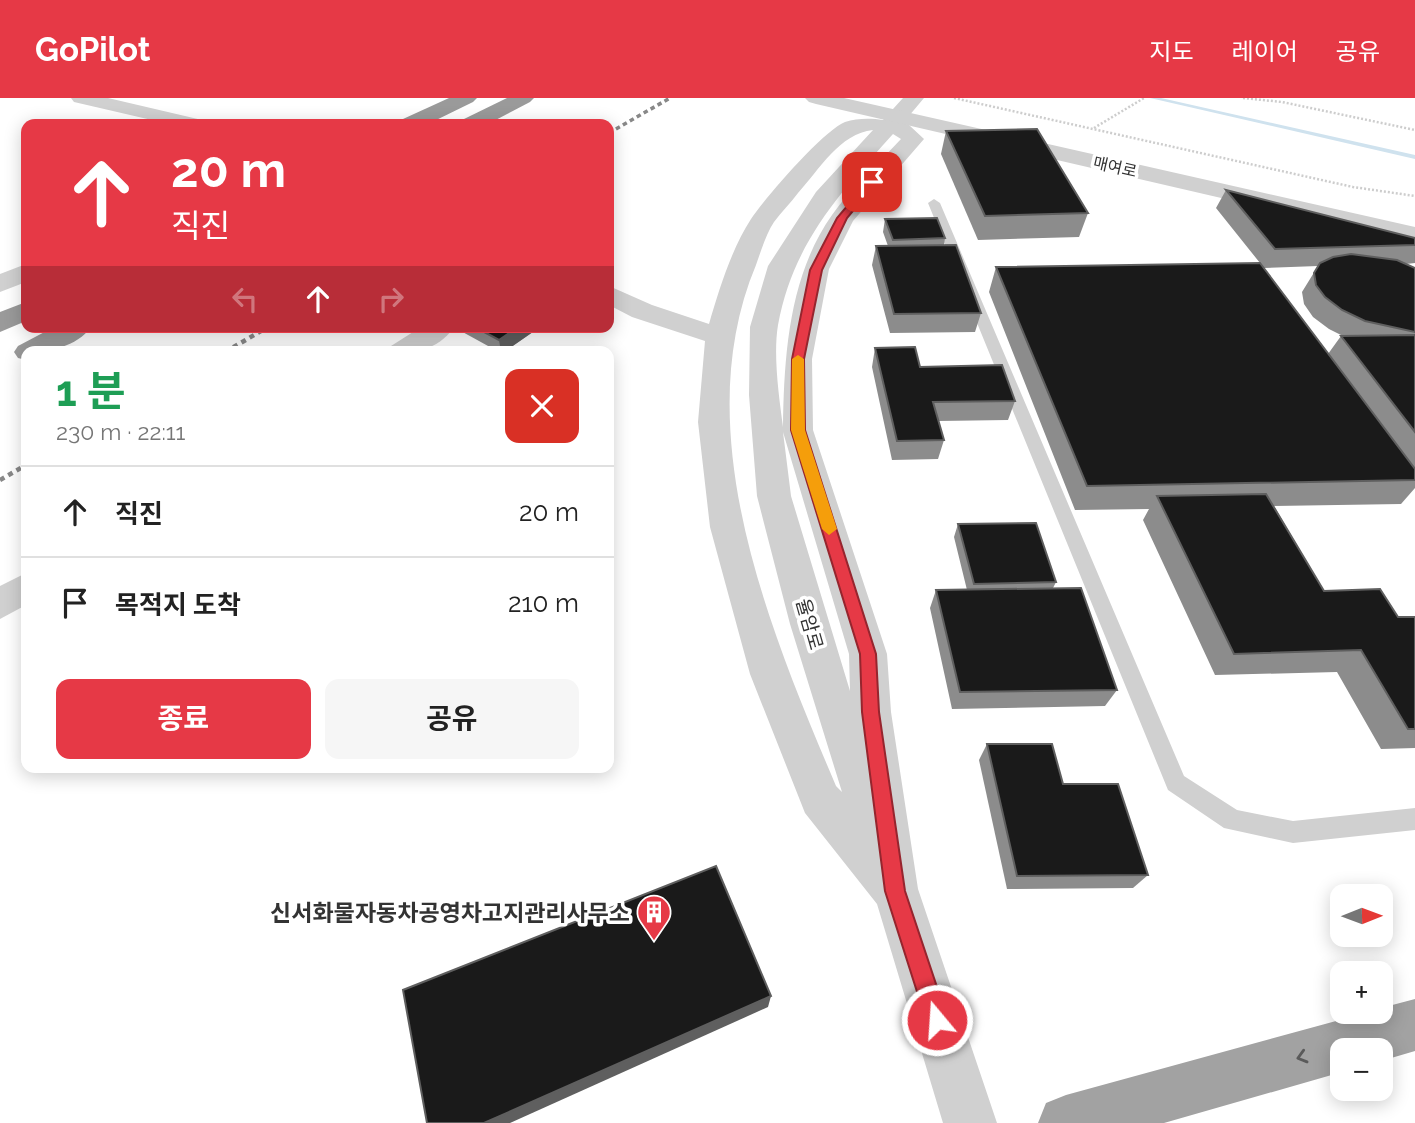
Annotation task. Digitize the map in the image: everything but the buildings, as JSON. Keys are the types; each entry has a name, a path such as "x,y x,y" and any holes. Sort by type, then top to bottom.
{"highway":[{"path":"422,119 466,98"},
{"path":"482,119 523,98"},
{"path":"0,323 21,312"},
{"path":"40,346 65,333"},
{"path":"0,367 21,356"},
{"path":"1066,1123 1415,1025"}],"street":[{"path":"80,98 167,119"},
{"name":"매여로","path":"816,98 1415,235"},
{"name":"율암로","path":"914,98 824,197 781,266 764,327 764,395 778,509 809,624 970,1123"},
{"path":"872,124 902,129 913,139 842,218 816,270 798,359 798,430 868,654 871,712 895,891 820,799 769,674 727,527 713,422 719,337 733,288 762,221 828,145 851,127 872,124"},
{"path":"0,284 21,274"},
{"path":"614,297 642,311 719,337"},
{"path":"410,346 431,333"},
{"path":"0,604 21,590"}],"lane":[{"path":"934,203 1176,783 1232,820 1293,832 1415,819"}],"path":[{"path":"954,98 1353,187 1415,197"},
{"path":"1093,129 1144,98"},
{"path":"1243,98 1282,102 1415,130"}],"waterway":[{"path":"1153,98 1415,157"}],"railway":[{"path":"614,130 670,98"},
{"path":"235,346 258,333"},
{"path":"0,480 21,468"}],"slow traffic":[{"path":"798,359 798,430 829,529"}],"place":[{"name":"신서화물자동차공영차고지관리사무소","path":"654,942"}],"route":[{"path":"872,182 842,218 816,270 798,359 798,430 868,654 871,712 895,891 937,1020"}]}
